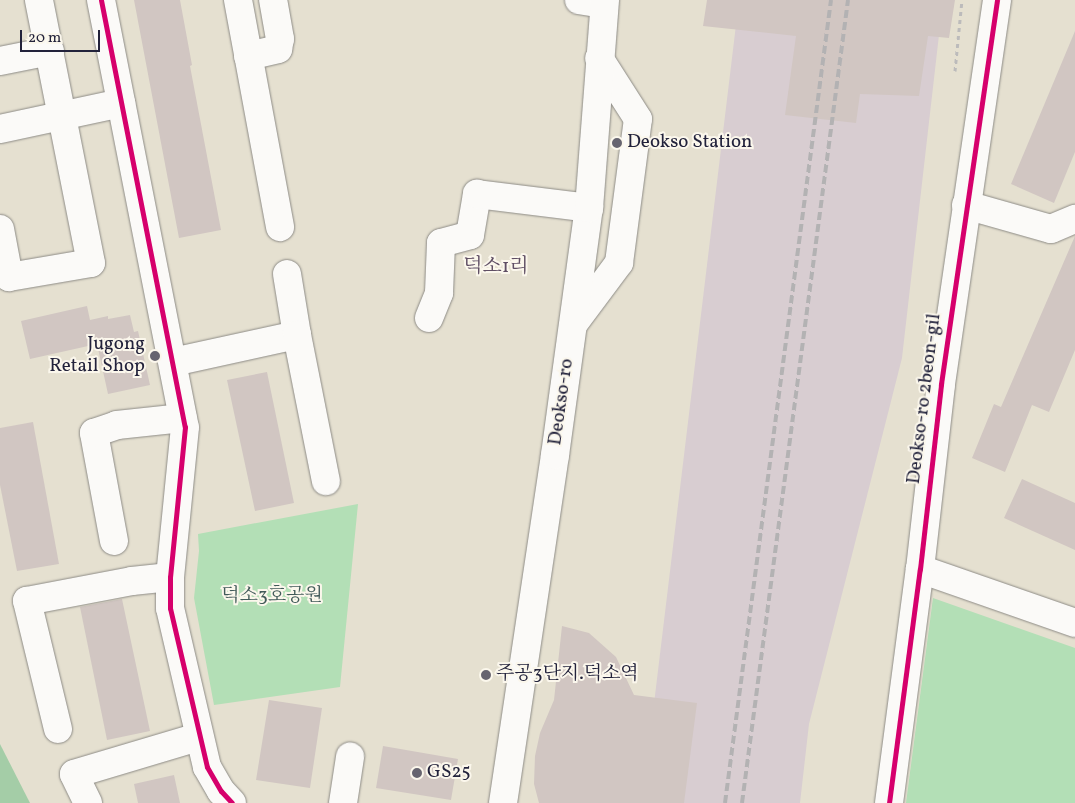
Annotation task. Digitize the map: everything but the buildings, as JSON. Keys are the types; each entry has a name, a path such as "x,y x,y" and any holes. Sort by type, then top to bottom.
{"street":[{"path":"0,229 10,277 91,263 40,0"},
{"path":"100,0 185,428 170,578 170,608 198,736 207,768 220,791 232,803"},
{"path":"238,0 280,227"},
{"path":"248,56 278,49 280,39 274,0"},
{"name":"Deokso-ro 2beon-gil","path":"889,803 920,569 941,384 997,0"},
{"name":"Deokso-ro","path":"503,803 589,208 599,58 596,1"},
{"path":"0,61 50,51"},
{"path":"573,325 619,263 638,118 599,58"},
{"path":"0,129 120,103"},
{"path":"429,318 439,293 441,243 470,235 477,194 589,208"},
{"path":"966,206 1051,229 1075,219"},
{"path":"286,274 326,481"},
{"path":"173,362 297,335"},
{"path":"114,541 94,434 117,425 183,418"},
{"path":"920,569 1075,623"},
{"path":"58,729 27,600 132,581 170,578"},
{"path":"88,803 74,774 198,736"},
{"path":"343,803 350,756"}],"path":[{"path":"955,71 962,0"}],"shaded area":[{"path":"739,0 943,0 902,358 809,724 800,803 642,803"}],"green space":[{"name":"덕소3호공원","path":"358,504 340,687 214,705 194,598 199,551 198,534"},
{"path":"933,598 1075,648 1075,803 906,803"},
{"path":"0,744 30,803 0,803"}],"railway":[{"path":"725,803 831,0"},
{"path":"742,803 848,0"}],"cycle path":[{"path":"101,0 185,427 170,577 170,608 207,767 221,791 232,803"},
{"path":"889,803 920,569 941,384 997,0"}],"place":[{"name":"Deokso Station","path":"617,143"},
{"name":"Jugong Retail Shop","path":"155,356"},
{"name":"주공3단지.덕소역","path":"486,675"},
{"name":"GS25","path":"417,773"}],"district":[{"name":"덕소1리","path":"496,267"}]}
